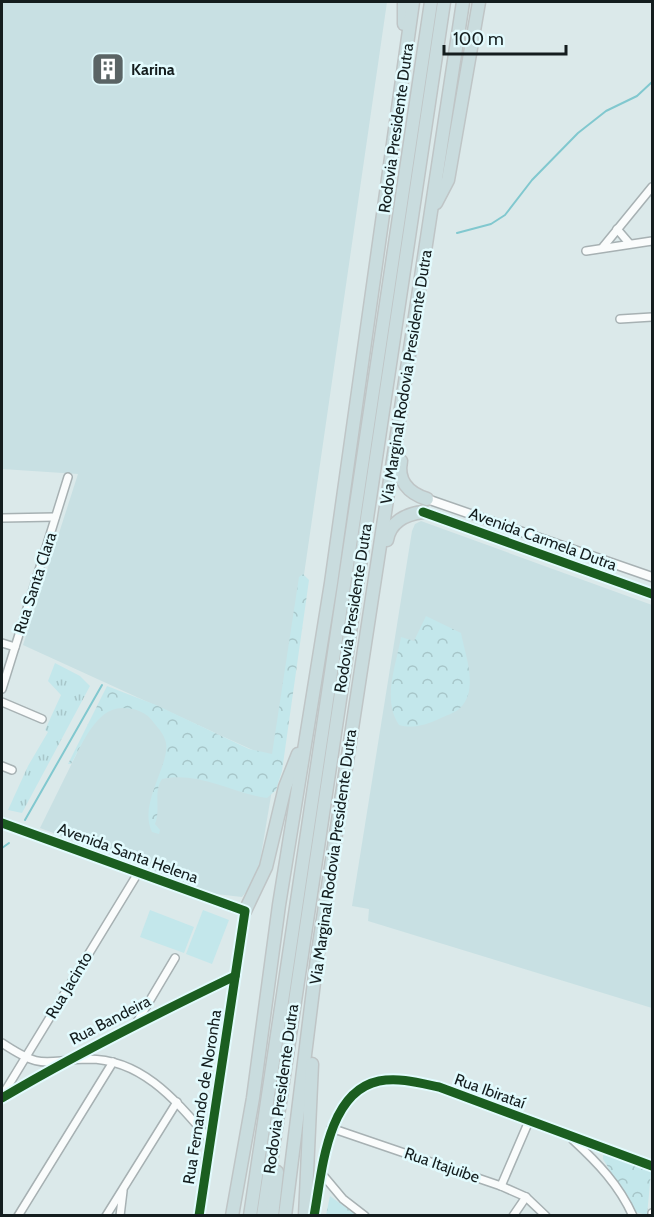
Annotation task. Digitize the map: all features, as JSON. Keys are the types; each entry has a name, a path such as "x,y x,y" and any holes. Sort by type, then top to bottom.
{"highway":[{"path":"404,2 406,54"},
{"name":"Rodovia Presidente Dutra","path":"232,1215 253,1098 279,905 414,2"},
{"name":"Rodovia Presidente Dutra","path":"250,1215 431,2"},
{"name":"Rodovia Presidente Dutra","path":"262,1215 444,2"},
{"name":"Via Marginal Rodovia Presidente Dutra","path":"285,1215 317,958 463,2"},
{"path":"431,213 448,180 479,2"},
{"path":"406,384 408,411 399,472 402,482 410,490 427,499"},
{"path":"371,611 378,593 389,530 405,516 423,512"},
{"path":"245,911 266,867 285,787 306,736"},
{"path":"305,1215 310,1149 310,1078 321,986 317,958"},
{"path":"272,1215 278,1160 273,1147"}],"street":[{"path":"603,246 652,187"},
{"path":"617,229 629,243"},
{"path":"586,251 603,246 652,241"},
{"path":"620,319 652,317"},
{"name":"Rua Santa Clara","path":"2,689 68,477"},
{"name":"Avenida Carmela Dutra","path":"427,499 652,577"},
{"name":"Avenida Carmela Dutra","path":"423,512 652,594"},
{"path":"2,518 56,517"},
{"path":"2,643 15,647"},
{"path":"2,702 42,719"},
{"path":"2,766 12,770"},
{"name":"Avenida Santa Helena","path":"2,823 245,911"},
{"name":"Rua Jacinto","path":"2,1098 138,873"},
{"name":"Rua Fernando de Noronha","path":"199,1215 245,911"},
{"path":"137,1022 175,958"},
{"name":"Rua Bandeira","path":"2,1098 62,1062 137,1022 236,976"},
{"path":"2,1043 25,1058 45,1064 88,1059 113,1062 139,1072 158,1084 177,1102 210,1140"},
{"path":"18,1215 113,1062"},
{"name":"Rua Ibirataí","path":"331,1128 347,1102 356,1094 376,1081 390,1080 439,1088 652,1166"},
{"path":"106,1215 177,1102"},
{"path":"501,1185 530,1121"},
{"path":"314,1215 331,1128"},
{"name":"Rua Itajuibe","path":"331,1128 501,1185 526,1197 546,1215"},
{"path":"569,1136 603,1167 625,1198 633,1215"},
{"path":"322,1174 343,1199 365,1215"},
{"path":"120,1215 123,1189"},
{"path":"513,1215 526,1197"}],"shaded area":[{"path":"2,2 387,2 277,761 23,645 78,474 2,469"},
{"path":"421,521 652,605 652,1008 368,921 369,909 352,906 412,531 415,524"},
{"path":"109,688 276,766 257,879 242,897 216,894 40,828"}],"green space":[{"path":"303,574 309,580 282,771 276,790 267,798 202,780 175,777 162,779 158,790 155,824 160,830 159,834 152,832 149,809 164,762 166,743 163,734 151,719 144,713 132,709 122,708 105,714 91,729 71,764 68,764 107,686 156,705 249,749 272,754 299,577"},
{"path":"426,616 461,633 468,662 469,693 455,712 424,725 399,725 391,704 391,693 401,637 414,641"},
{"path":"55,663 80,676 90,686 22,813 8,810 28,766 48,732 45,730 61,695 48,681"},
{"path":"150,910 194,927 184,953 140,937"},
{"path":"203,910 229,920 212,964 186,954"},
{"path":"604,1144 652,1162 647,1215 635,1212 603,1159"},
{"path":"330,1196 356,1215 326,1215"}],"waterway":[{"path":"457,233 491,224 505,215 532,180 578,133 606,111 637,96 652,82"},
{"path":"25,820 102,685"},
{"path":"2,848 9,843"}],"cycle path":[{"path":"423,512 652,594"},
{"path":"2,823 245,911 199,1216"},
{"path":"2,1098 117,1034 235,976"},
{"path":"314,1216 324,1158 337,1117 361,1088 379,1081 402,1080 439,1087 652,1166"}],"place":[{"name":"Karina","path":"108,69"}]}
